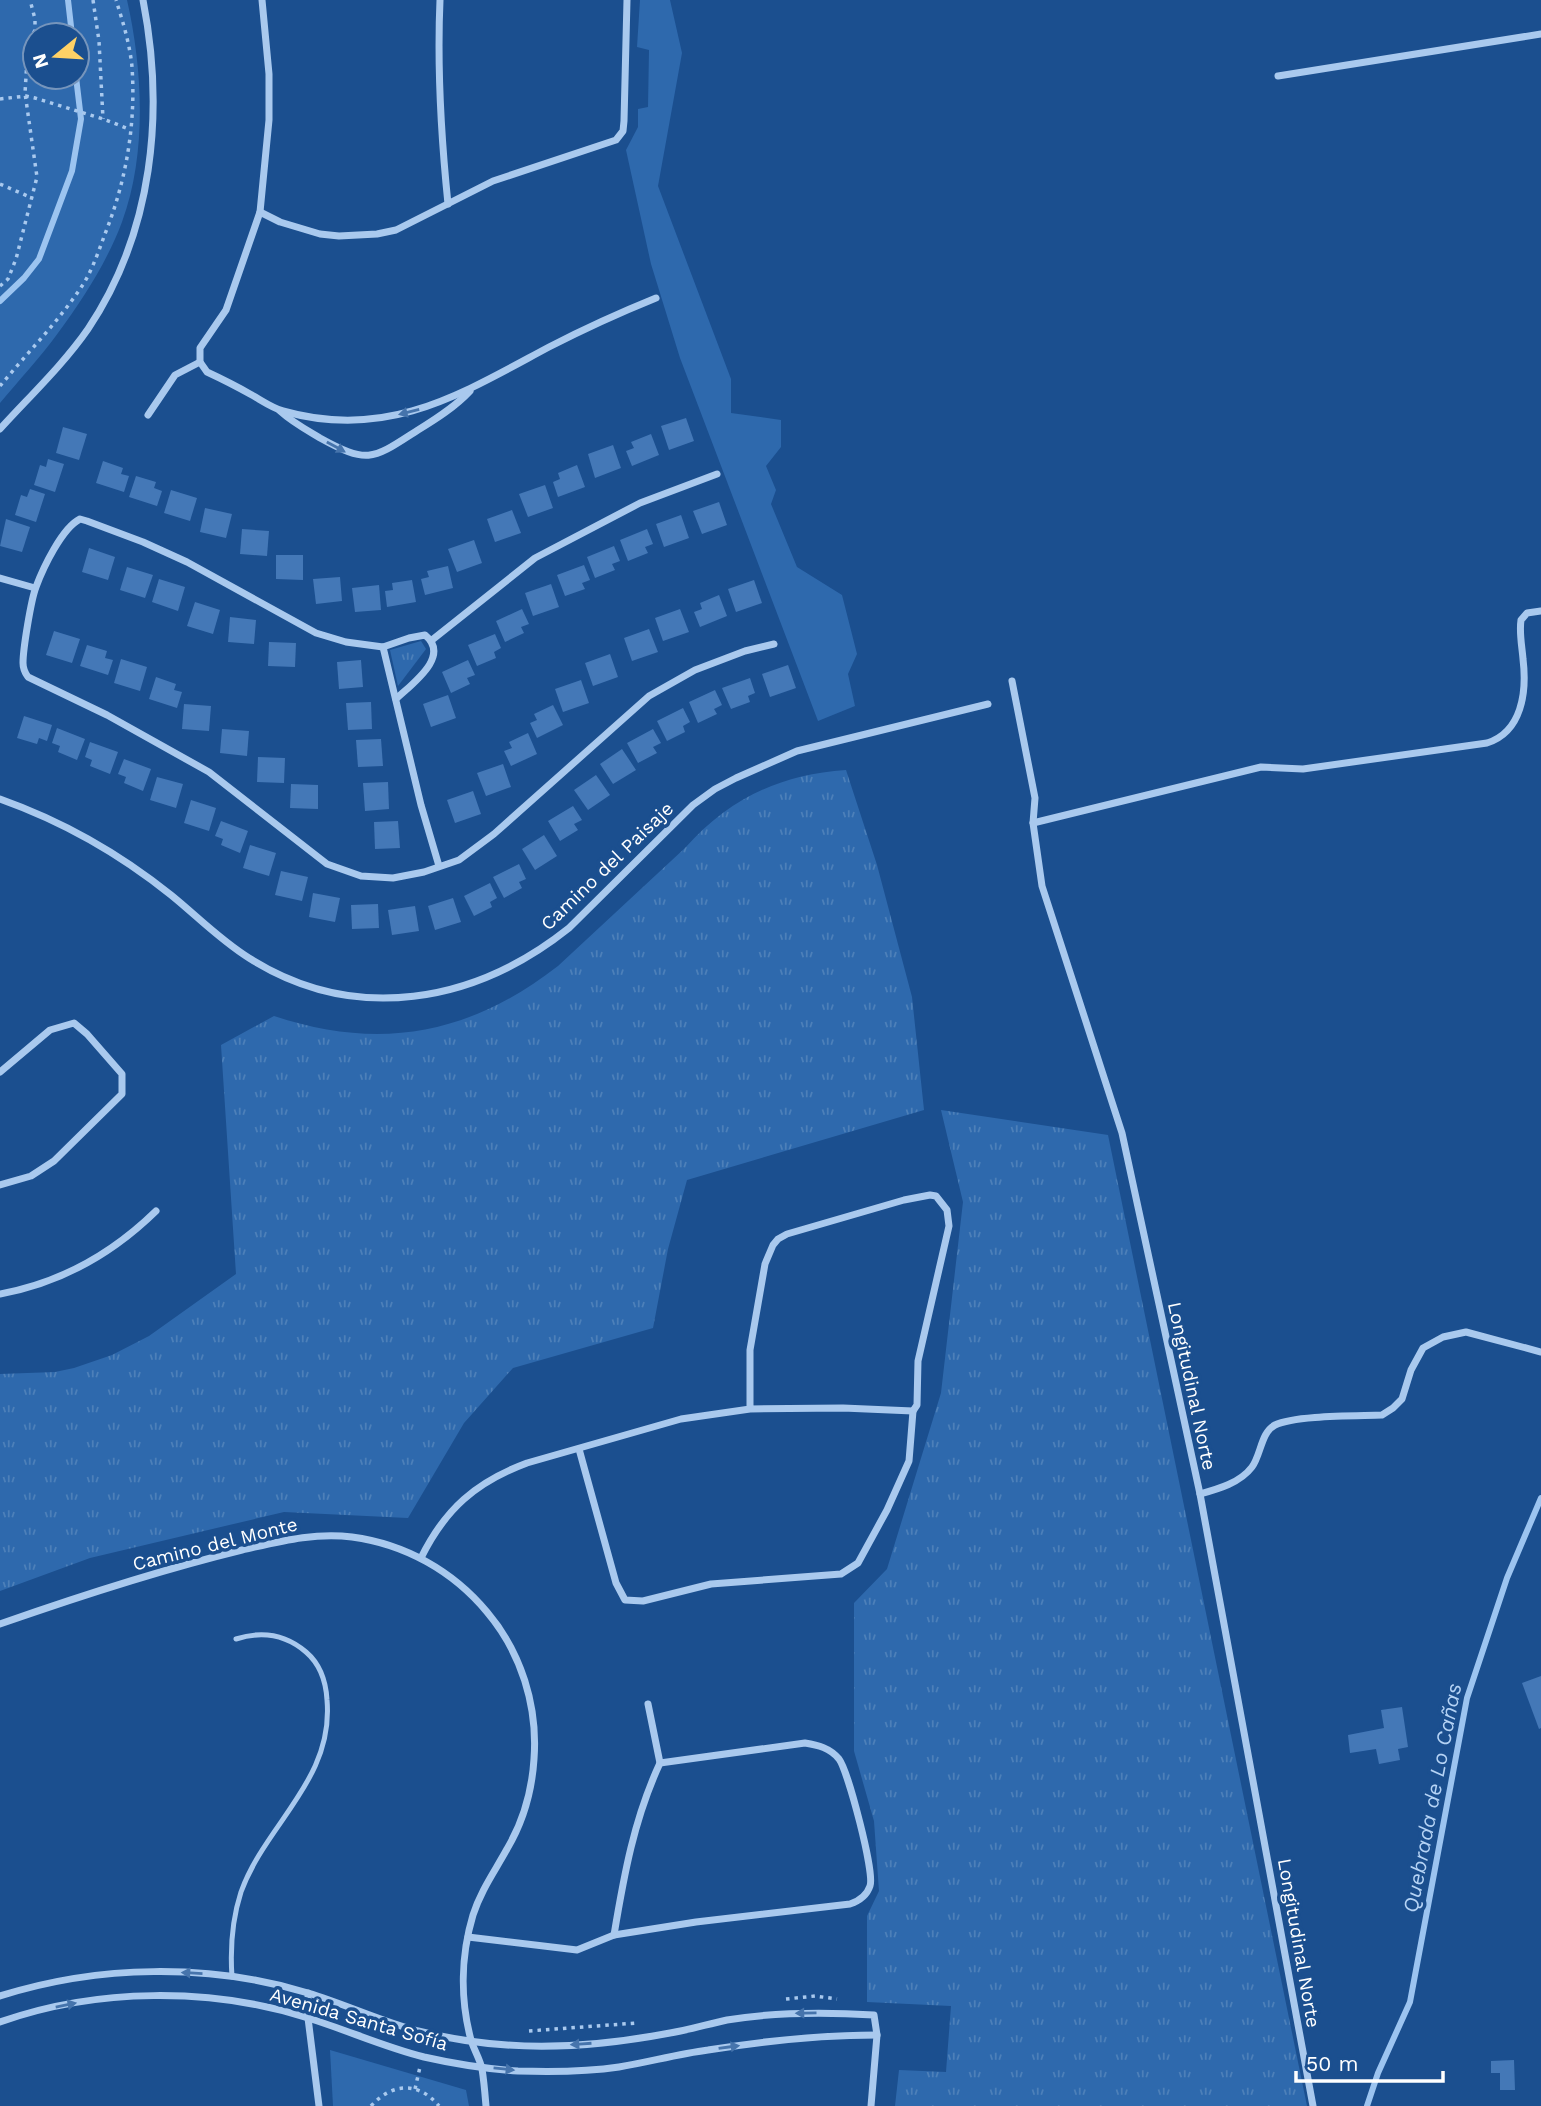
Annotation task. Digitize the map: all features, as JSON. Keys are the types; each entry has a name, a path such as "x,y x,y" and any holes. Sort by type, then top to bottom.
{"street":[{"path":"0,429 69,354 87,330 116,279 130,246 148,177 154,106 151,48 144,0"},
{"path":"262,0 269,74 269,120 260,212 226,310 200,348 200,362 207,372 279,410 298,426 355,455 372,455 391,448 459,403 473,388"},
{"path":"440,0 439,82 448,204"},
{"path":"260,212 301,230 339,236 396,230 493,181 616,140 623,131 624,121 628,0"},
{"path":"1278,76 1541,34"},
{"path":"279,410 333,419 370,419 413,412 454,397 552,345 656,298"},
{"path":"148,415 175,375 200,362"},
{"path":"432,640 536,558 640,503 717,474"},
{"path":"396,699 429,667 436,652 432,640 425,635 383,648 346,642 316,633 187,562 144,542 80,519 72,523 35,588 23,660 25,673 34,681 107,715 209,772 327,864 361,876 376,878 409,876 459,860 494,834 649,696 695,670 744,651 774,644"},
{"path":"0,578 35,588"},
{"path":"1033,823 1261,767 1303,769 1496,740 1504,736 1515,723 1522,698 1524,680 1521,620 1528,613 1541,611"},
{"path":"383,648 439,866"},
{"name":"Longitudinal Norte","path":"1012,681 1035,799 1033,823 1042,886 1122,1133 1200,1494 1313,2106"},
{"name":"Camino del Paisaje","path":"0,799 76,832 112,854 171,895 227,944 272,972 311,987 352,996 419,996 441,993 483,979 526,959 548,945 694,805 715,789 736,778 797,751 988,704"},
{"path":"0,1072 50,1030 74,1023 88,1034 122,1074 122,1094 54,1161 18,1181 0,1185"},
{"path":"579,1449 616,1583 625,1600 643,1601 711,1584 841,1574 858,1563 887,1510 909,1461 918,1361 949,1226 947,1210 936,1196 904,1200 787,1234 773,1245 765,1264 750,1350 750,1409"},
{"path":"0,1294 38,1284 90,1262 137,1230 156,1211"},
{"path":"1200,1494 1239,1479 1252,1468 1272,1426 1293,1420 1382,1415 1393,1408 1402,1399 1410,1370 1423,1348 1443,1337 1466,1332 1541,1352"},
{"path":"421,1558 429,1540 453,1508 487,1481 527,1463 681,1419 750,1409 843,1408 913,1411"},
{"name":"Camino del Monte","path":"0,1625 83,1595 193,1562 300,1537 362,1539 398,1548 421,1558 478,1601 494,1620 518,1662 532,1709 534,1758 526,1805 512,1839 481,1895 468,1937 464,1964 463,1990 471,2042 481,2067 486,2106"},
{"path":"614,1935 625,1867 647,1791 660,1763 648,1704"},
{"path":"468,1937 577,1950 614,1935 696,1922 850,1904 861,1898 870,1886 872,1878 846,1771 834,1754 825,1748 805,1744 660,1763"},
{"name":"Avenida Santa Sofía","path":"0,1996 40,1985 117,1973 181,1972 232,1977 308,1993 418,2031 471,2042 509,2045 582,2044 643,2038 763,2016 837,2013 874,2015 877,2035 834,2035 770,2041 687,2053 618,2067 528,2071 481,2067 422,2056 308,2018 228,2000 153,1996 79,2003 0,2022"},
{"path":"308,1993 308,2018 319,2106"},
{"path":"871,2106 877,2035"}],"lane":[{"path":"232,1977 232,1934 241,1892 259,1854 291,1809 317,1764 327,1731 328,1713 323,1676 301,1647 266,1634 236,1639"}],"path":[{"path":"0,286 8,279 16,259 37,177 26,96 28,44 35,30 30,0"},
{"path":"93,0 99,41 103,119"},
{"path":"0,386 66,308 86,280 116,205 127,164 132,66 116,0"},
{"path":"0,99 26,96 130,130"},
{"path":"0,184 32,198"},
{"path":"782,2000 816,1996 841,2000"},
{"path":"527,2031 643,2023"},
{"path":"415,2089 422,2056"},
{"path":"371,2106 381,2095 397,2088 415,2089 430,2096 439,2106"}],"green space":[{"path":"0,0 127,0 136,55 140,112 136,168 130,196 116,237 102,266 44,351 0,403"},
{"path":"640,0 670,0 682,53 658,186 731,379 731,413 781,420 781,447 766,466 776,490 771,504 797,567 842,595 857,654 848,674 855,706 818,721 680,358 651,264 626,150 638,127 638,109 648,107 649,50 637,47"},
{"path":"421,641 426,649 398,686 390,650"},
{"path":"846,770 877,865 912,997 924,1110 687,1180 668,1249 653,1328 513,1368 464,1423 408,1518 284,1512 90,1558 0,1591 0,1374 55,1372 112,1355 149,1336 236,1274 221,1045 274,1016 313,1027 351,1033 387,1034 422,1030 491,1008 558,966 720,815 757,792 777,784 799,777"},
{"path":"941,1110 1108,1135 1307,2106 895,2106 899,2070 946,2072 951,2006 867,2002 867,1916 879,1891 874,1821 854,1751 854,1603 887,1569 941,1393 963,1202"},
{"path":"330,2050 466,2090 469,2106 333,2106"}],"building":[{"path":"686,418 694,441 669,450 661,426"},
{"path":"63,427 87,434 79,460 56,453"},
{"path":"651,434 659,455 632,466 626,451 634,448 631,442"},
{"path":"613,445 621,468 595,478 588,454"},
{"path":"48,459 64,464 55,492 34,485 40,465 46,467"},
{"path":"103,461 123,468 121,474 129,476 124,492 96,483"},
{"path":"577,465 585,487 558,497 553,482 560,479 558,473"},
{"path":"136,476 156,482 154,488 162,491 157,506 129,497"},
{"path":"545,485 553,508 528,517 519,494"},
{"path":"30,489 45,494 36,522 15,515 21,495 27,497"},
{"path":"171,490 197,498 190,521 164,513"},
{"path":"719,502 727,525 702,534 693,511"},
{"path":"205,508 232,514 226,538 200,532"},
{"path":"512,510 521,533 495,542 487,519"},
{"path":"681,515 689,538 664,547 656,524"},
{"path":"6,519 30,527 22,552 0,546"},
{"path":"242,529 269,531 267,556 240,554"},
{"path":"647,529 653,544 645,547 648,553 628,561 620,540"},
{"path":"474,540 482,563 457,572 448,549"},
{"path":"614,546 620,561 612,564 615,570 595,578 587,557"},
{"path":"89,548 115,557 108,580 82,572"},
{"path":"276,555 303,555 303,580 276,579"},
{"path":"584,565 590,580 582,583 585,589 565,596 557,575"},
{"path":"448,566 453,588 425,595 421,579 429,577 427,571"},
{"path":"127,567 153,575 145,598 120,590"},
{"path":"340,577 342,601 316,604 313,579"},
{"path":"159,579 185,587 178,611 152,602"},
{"path":"412,580 416,602 387,607 385,591 393,590 392,583"},
{"path":"754,580 762,603 736,612 728,589"},
{"path":"551,584 559,607 533,616 525,593"},
{"path":"379,585 381,610 355,612 352,588"},
{"path":"719,595 727,616 700,627 694,612 702,609 700,603"},
{"path":"195,602 220,610 213,634 187,626"},
{"path":"522,609 529,624 521,627 524,633 505,642 496,621"},
{"path":"680,609 689,632 663,641 655,618"},
{"path":"230,617 256,620 254,644 228,642"},
{"path":"649,629 658,652 632,661 624,638"},
{"path":"54,631 80,639 72,663 46,655"},
{"path":"495,634 501,648 494,652 496,658 477,666 468,645"},
{"path":"269,642 296,643 295,667 268,666"},
{"path":"87,645 107,651 105,658 113,660 108,675 80,666"},
{"path":"610,654 618,677 593,686 585,663"},
{"path":"121,659 147,667 140,691 114,683"},
{"path":"361,660 363,687 339,689 337,662"},
{"path":"468,660 475,675 467,678 470,684 451,693 442,672"},
{"path":"788,665 796,688 770,697 762,674"},
{"path":"156,677 176,684 174,690 182,692 177,708 149,699"},
{"path":"750,678 755,693 748,696 750,702 731,709 722,688"},
{"path":"581,680 589,703 563,712 555,689"},
{"path":"715,690 722,705 714,709 717,714 698,723 689,702"},
{"path":"448,695 456,718 431,727 423,704"},
{"path":"371,702 372,729 348,730 346,703"},
{"path":"184,704 211,706 209,731 182,729"},
{"path":"553,705 563,725 537,738 530,723 537,720 534,714"},
{"path":"683,708 690,722 683,726 685,732 667,741 657,721"},
{"path":"24,716 52,725 47,741 39,738 37,744 17,738"},
{"path":"57,728 85,739 77,760 58,752 60,746 52,743"},
{"path":"222,729 249,731 247,756 220,753"},
{"path":"653,729 661,743 653,747 657,753 638,763 627,743"},
{"path":"528,733 537,754 511,766 504,751 512,748 509,742"},
{"path":"381,739 383,766 358,767 356,740"},
{"path":"90,742 118,752 110,774 90,766 92,760 85,757"},
{"path":"622,749 636,770 613,784 600,764"},
{"path":"258,757 285,758 284,783 257,782"},
{"path":"124,759 151,769 143,791 124,783 126,777 118,774"},
{"path":"503,764 511,787 486,796 477,773"},
{"path":"596,775 610,795 588,810 574,790"},
{"path":"157,777 183,784 176,808 150,800"},
{"path":"388,782 389,809 365,811 363,783"},
{"path":"291,784 318,785 318,809 290,808"},
{"path":"473,791 481,814 455,823 447,800"},
{"path":"191,800 216,808 209,831 184,823"},
{"path":"573,806 582,820 574,824 578,830 560,841 548,821"},
{"path":"221,821 248,831 240,853 221,845 223,839 215,836"},
{"path":"398,821 400,848 375,849 374,822"},
{"path":"544,835 557,856 535,870 522,849"},
{"path":"250,845 276,853 269,876 243,868"},
{"path":"519,864 526,879 519,882 522,888 504,898 493,877"},
{"path":"281,871 308,877 302,901 275,895"},
{"path":"490,883 497,898 490,902 492,907 474,916 464,896"},
{"path":"313,893 340,898 335,922 309,917"},
{"path":"453,898 461,922 435,930 428,906"},
{"path":"378,904 379,928 352,929 351,905"},
{"path":"415,906 419,931 392,935 388,910"},
{"path":"1541,1676 1541,1728 1539,1729 1522,1683"},
{"path":"1402,1707 1408,1747 1398,1749 1400,1760 1379,1764 1376,1749 1350,1753 1348,1735 1384,1728 1381,1710"},
{"path":"1514,2060 1515,2090 1500,2090 1500,2073 1491,2073 1491,2061"}],"waterway":[{"path":"68,0 70,21"},
{"path":"0,301 39,259 72,171 81,119 78,91"},
{"name":"Quebrada de Lo Cañas","path":"1367,2106 1378,2073 1410,2002 1467,1698 1507,1578 1541,1498"}]}
